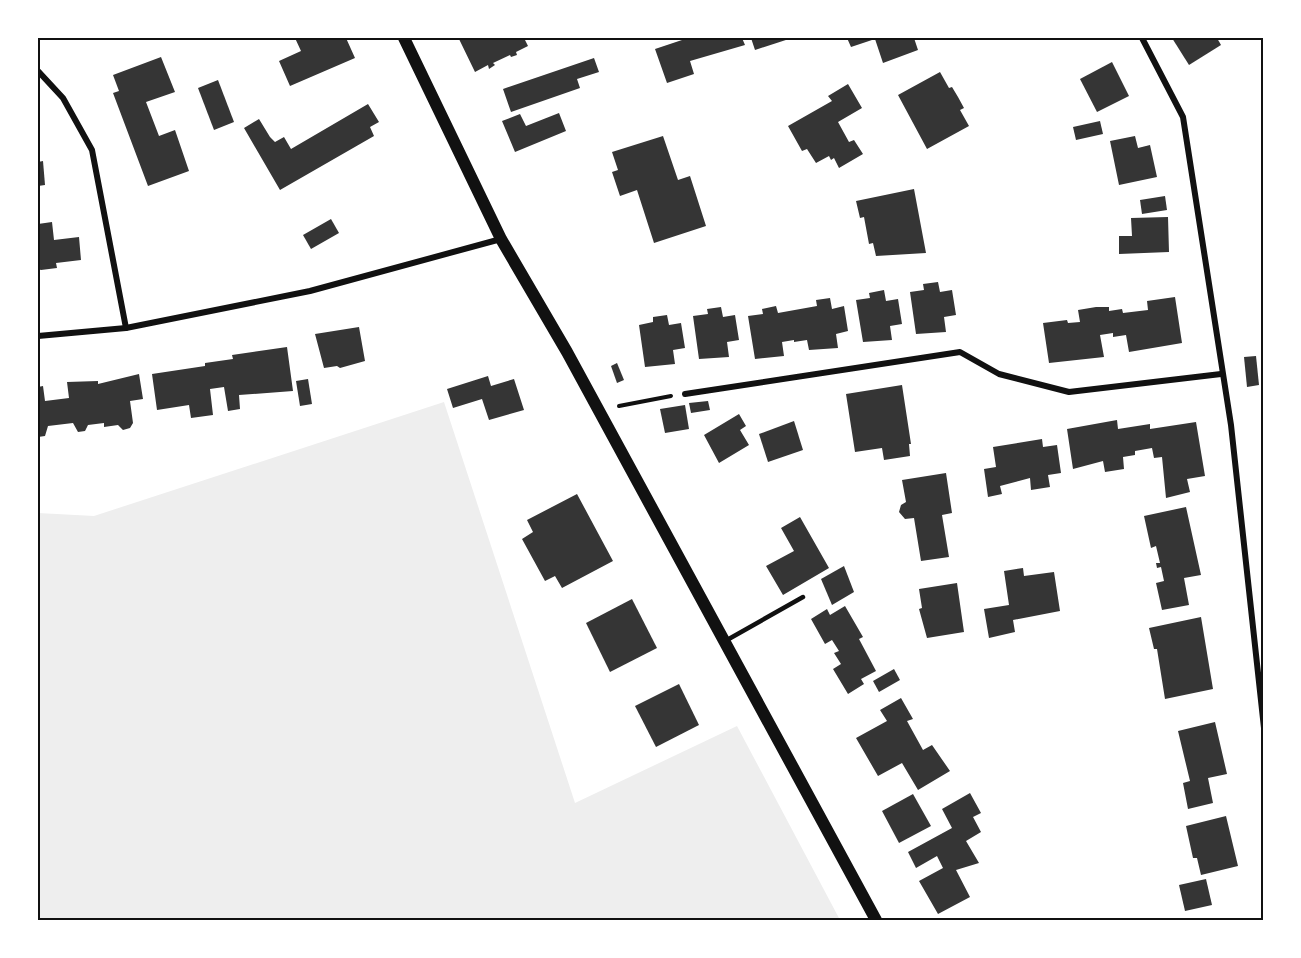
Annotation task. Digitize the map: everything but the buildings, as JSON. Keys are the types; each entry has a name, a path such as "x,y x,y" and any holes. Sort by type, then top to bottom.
{"main road":[{"path":"404,38 501,239 598,410 876,921"}],"street":[{"path":"1142,38 1182,117 1221,374 1231,425 1263,728"},
{"path":"38,71 63,98 92,150 126,327"},
{"path":"38,336 126,327 310,291 501,239"},
{"path":"685,394 960,352 999,374 1069,392 1221,374"}],"lane":[{"path":"723,642 803,597"}],"path":[{"path":"598,410 685,394"}],"shaded area":[{"path":"444,402 575,803 737,726 840,920 38,920 38,513 94,516"}]}
